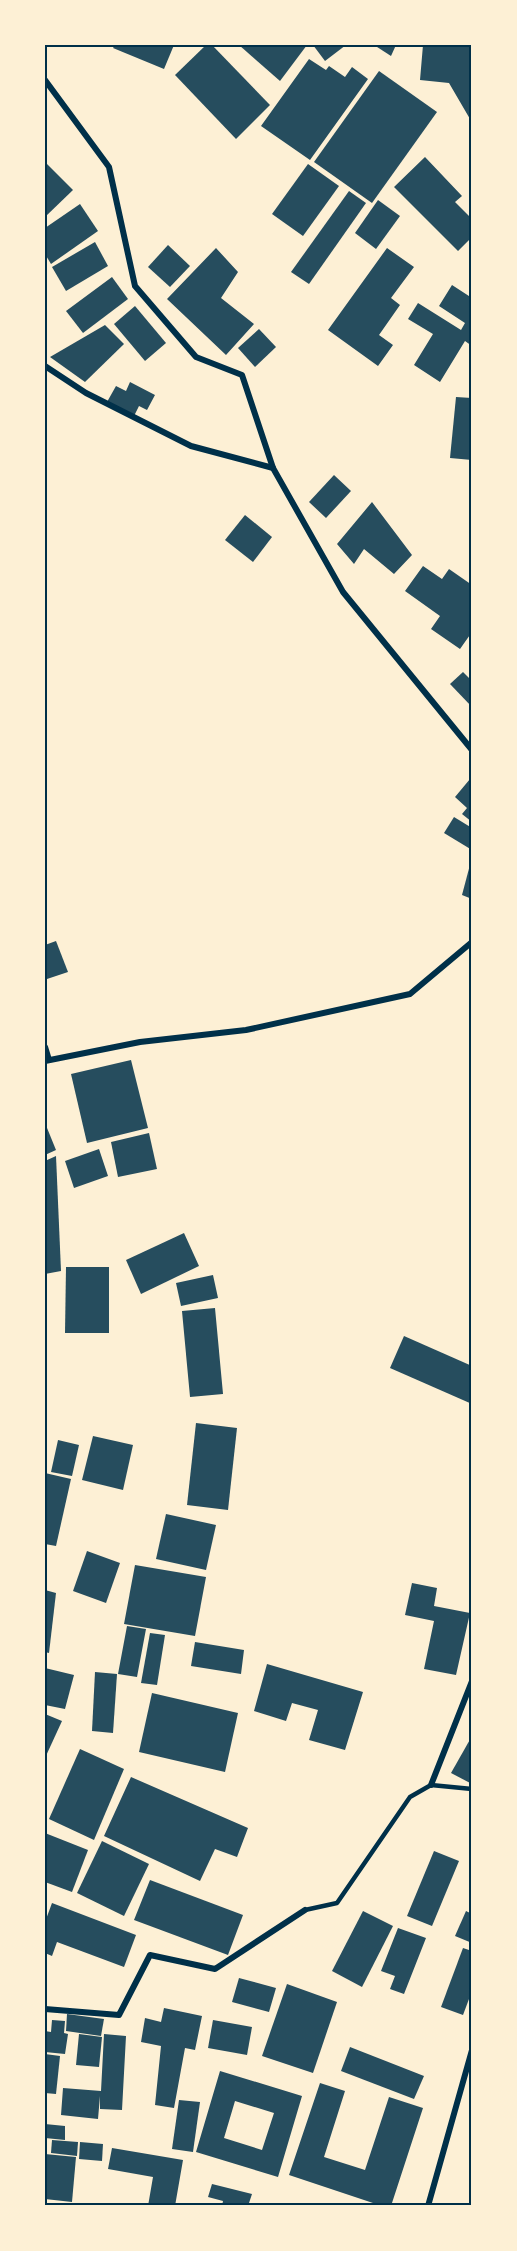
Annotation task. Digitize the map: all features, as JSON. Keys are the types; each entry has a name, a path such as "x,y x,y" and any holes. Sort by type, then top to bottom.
{"street":[{"path":"45,80 109,167 135,286 196,357 242,375 273,468 343,592 472,750"},
{"path":"45,366 86,393 191,446 273,468"},
{"path":"45,1047 47,1061 140,1041 246,1030 410,994 472,942"},
{"path":"431,1785 472,1681"},
{"path":"45,2009 119,2015 150,1955 215,1969 305,1910"},
{"path":"428,2206 472,2050"}],"lane":[{"path":"305,1910 337,1903 410,1797 431,1785 472,1789"}],"building":[{"path":"115,45 174,45 164,69 113,48"},
{"path":"206,45 212,45 270,105 236,139 175,75"},
{"path":"239,45 307,45 280,81"},
{"path":"313,45 346,45 325,61"},
{"path":"374,45 396,45 391,56"},
{"path":"423,45 469,45 472,52 472,117 470,119 449,83 420,80"},
{"path":"309,59 326,70 329,66 345,77 352,67 368,79 310,160 261,126"},
{"path":"379,71 437,112 372,203 314,162"},
{"path":"425,157 462,196 455,202 472,219 472,237 458,251 394,187"},
{"path":"45,162 73,190 45,217"},
{"path":"308,164 339,186 303,236 272,214"},
{"path":"349,191 366,203 309,284 291,272"},
{"path":"378,200 400,216 376,249 355,233"},
{"path":"80,204 98,231 51,264 45,254 45,228"},
{"path":"95,242 108,266 66,291 52,267"},
{"path":"168,245 190,266 170,287 148,267"},
{"path":"216,248 238,272 221,298 254,324 226,355 167,299"},
{"path":"387,248 414,267 391,298 400,305 379,335 393,345 378,366 328,330"},
{"path":"112,277 128,299 83,333 66,311"},
{"path":"452,285 472,298 472,346 465,341 440,382 414,365 433,334 408,319 418,303 461,330 465,323 439,306"},
{"path":"135,306 166,343 145,361 114,324"},
{"path":"105,325 124,344 85,382 50,357"},
{"path":"259,329 276,347 255,367 238,348"},
{"path":"130,382 155,395 147,410 139,406 134,416 107,402 116,386 126,391"},
{"path":"456,397 472,398 472,460 450,458"},
{"path":"334,475 351,491 326,518 309,502"},
{"path":"372,502 412,555 394,574 364,549 354,564 337,544"},
{"path":"245,515 272,537 253,562 225,540"},
{"path":"423,566 442,579 449,569 472,585 472,632 460,649 431,629 440,616 405,591"},
{"path":"463,672 472,681 472,707 450,684"},
{"path":"470,779 472,780 472,822 462,814 467,808 455,797"},
{"path":"454,817 472,828 472,850 444,833"},
{"path":"472,861 472,899 462,895"},
{"path":"56,941 68,972 47,979 45,945"},
{"path":"131,1060 148,1128 87,1143 71,1074"},
{"path":"45,1123 56,1150 45,1155"},
{"path":"149,1133 157,1169 118,1177 111,1142"},
{"path":"99,1149 108,1176 74,1188 65,1161"},
{"path":"56,1156 61,1271 45,1274 45,1161"},
{"path":"184,1233 199,1266 141,1294 126,1260"},
{"path":"66,1267 109,1267 109,1333 65,1333"},
{"path":"213,1275 218,1298 181,1306 176,1283"},
{"path":"215,1308 223,1394 190,1397 182,1311"},
{"path":"404,1336 472,1366 472,1404 390,1368"},
{"path":"196,1423 237,1428 228,1510 187,1505"},
{"path":"93,1436 133,1445 123,1490 82,1480"},
{"path":"58,1440 79,1445 72,1476 51,1472"},
{"path":"45,1473 71,1479 56,1546 45,1544"},
{"path":"166,1514 216,1525 206,1570 156,1559"},
{"path":"87,1551 120,1563 106,1603 73,1591"},
{"path":"135,1565 206,1577 195,1636 124,1624"},
{"path":"412,1583 437,1588 434,1606 470,1613 456,1675 424,1669 434,1621 405,1615"},
{"path":"45,1590 56,1593 49,1653 45,1652"},
{"path":"127,1626 146,1629 137,1677 118,1674"},
{"path":"150,1633 165,1635 157,1685 141,1683"},
{"path":"195,1642 244,1650 241,1674 191,1666"},
{"path":"267,1664 363,1692 345,1750 309,1740 318,1710 292,1703 286,1721 254,1711"},
{"path":"45,1668 74,1675 65,1709 45,1705"},
{"path":"95,1672 117,1674 113,1733 92,1731"},
{"path":"152,1693 238,1713 225,1772 139,1752"},
{"path":"45,1714 62,1721 45,1758"},
{"path":"472,1736 472,1784 451,1773"},
{"path":"80,1749 124,1769 94,1840 49,1819"},
{"path":"131,1777 248,1828 237,1857 215,1849 200,1881 104,1836"},
{"path":"45,1833 88,1850 72,1892 45,1882"},
{"path":"102,1841 149,1864 124,1916 77,1893"},
{"path":"434,1851 459,1861 432,1926 407,1916"},
{"path":"150,1880 243,1915 228,1955 134,1920"},
{"path":"52,1903 136,1935 124,1967 57,1942 52,1956 45,1953 45,1922"},
{"path":"363,1911 393,1926 362,1987 332,1971"},
{"path":"466,1911 472,1914 472,1943 455,1936"},
{"path":"398,1928 426,1938 404,1994 390,1989 395,1976 381,1971"},
{"path":"463,1948 472,1951 472,1991 463,2015 441,2007"},
{"path":"239,1978 276,1988 269,2012 232,2002"},
{"path":"287,1984 337,2002 313,2073 262,2056"},
{"path":"164,2008 202,2016 195,2050 185,2048 174,2108 155,2105 161,2046 141,2042 145,2018 161,2022"},
{"path":"67,2014 104,2019 101,2036 66,2031"},
{"path":"52,2020 65,2021 64,2033 68,2034 65,2054 45,2052 45,2031 51,2032"},
{"path":"213,2020 252,2027 247,2055 208,2048"},
{"path":"79,2034 102,2037 99,2067 76,2065"},
{"path":"104,2034 126,2036 122,2110 100,2109 100,2096 98,2119 61,2115 63,2088 101,2091"},
{"path":"350,2047 424,2076 414,2099 341,2071"},
{"path":"45,2054 60,2056 56,2094 45,2093"},
{"path":"220,2071 302,2096 278,2177 196,2152","holes":["235,2101 274,2113 262,2150 224,2138"]},
{"path":"320,2083 345,2091 324,2157 365,2170 389,2097 423,2108 391,2206 382,2206 289,2175"},
{"path":"179,2100 200,2102 193,2152 172,2149"},
{"path":"45,2124 65,2126 65,2140 45,2138"},
{"path":"52,2140 78,2142 77,2156 51,2153"},
{"path":"80,2142 103,2144 102,2161 79,2159"},
{"path":"112,2148 183,2160 175,2206 148,2206 153,2177 108,2169"},
{"path":"45,2154 76,2157 72,2202 45,2199"},
{"path":"212,2184 252,2194 248,2206 222,2206 223,2201 208,2197"}]}
